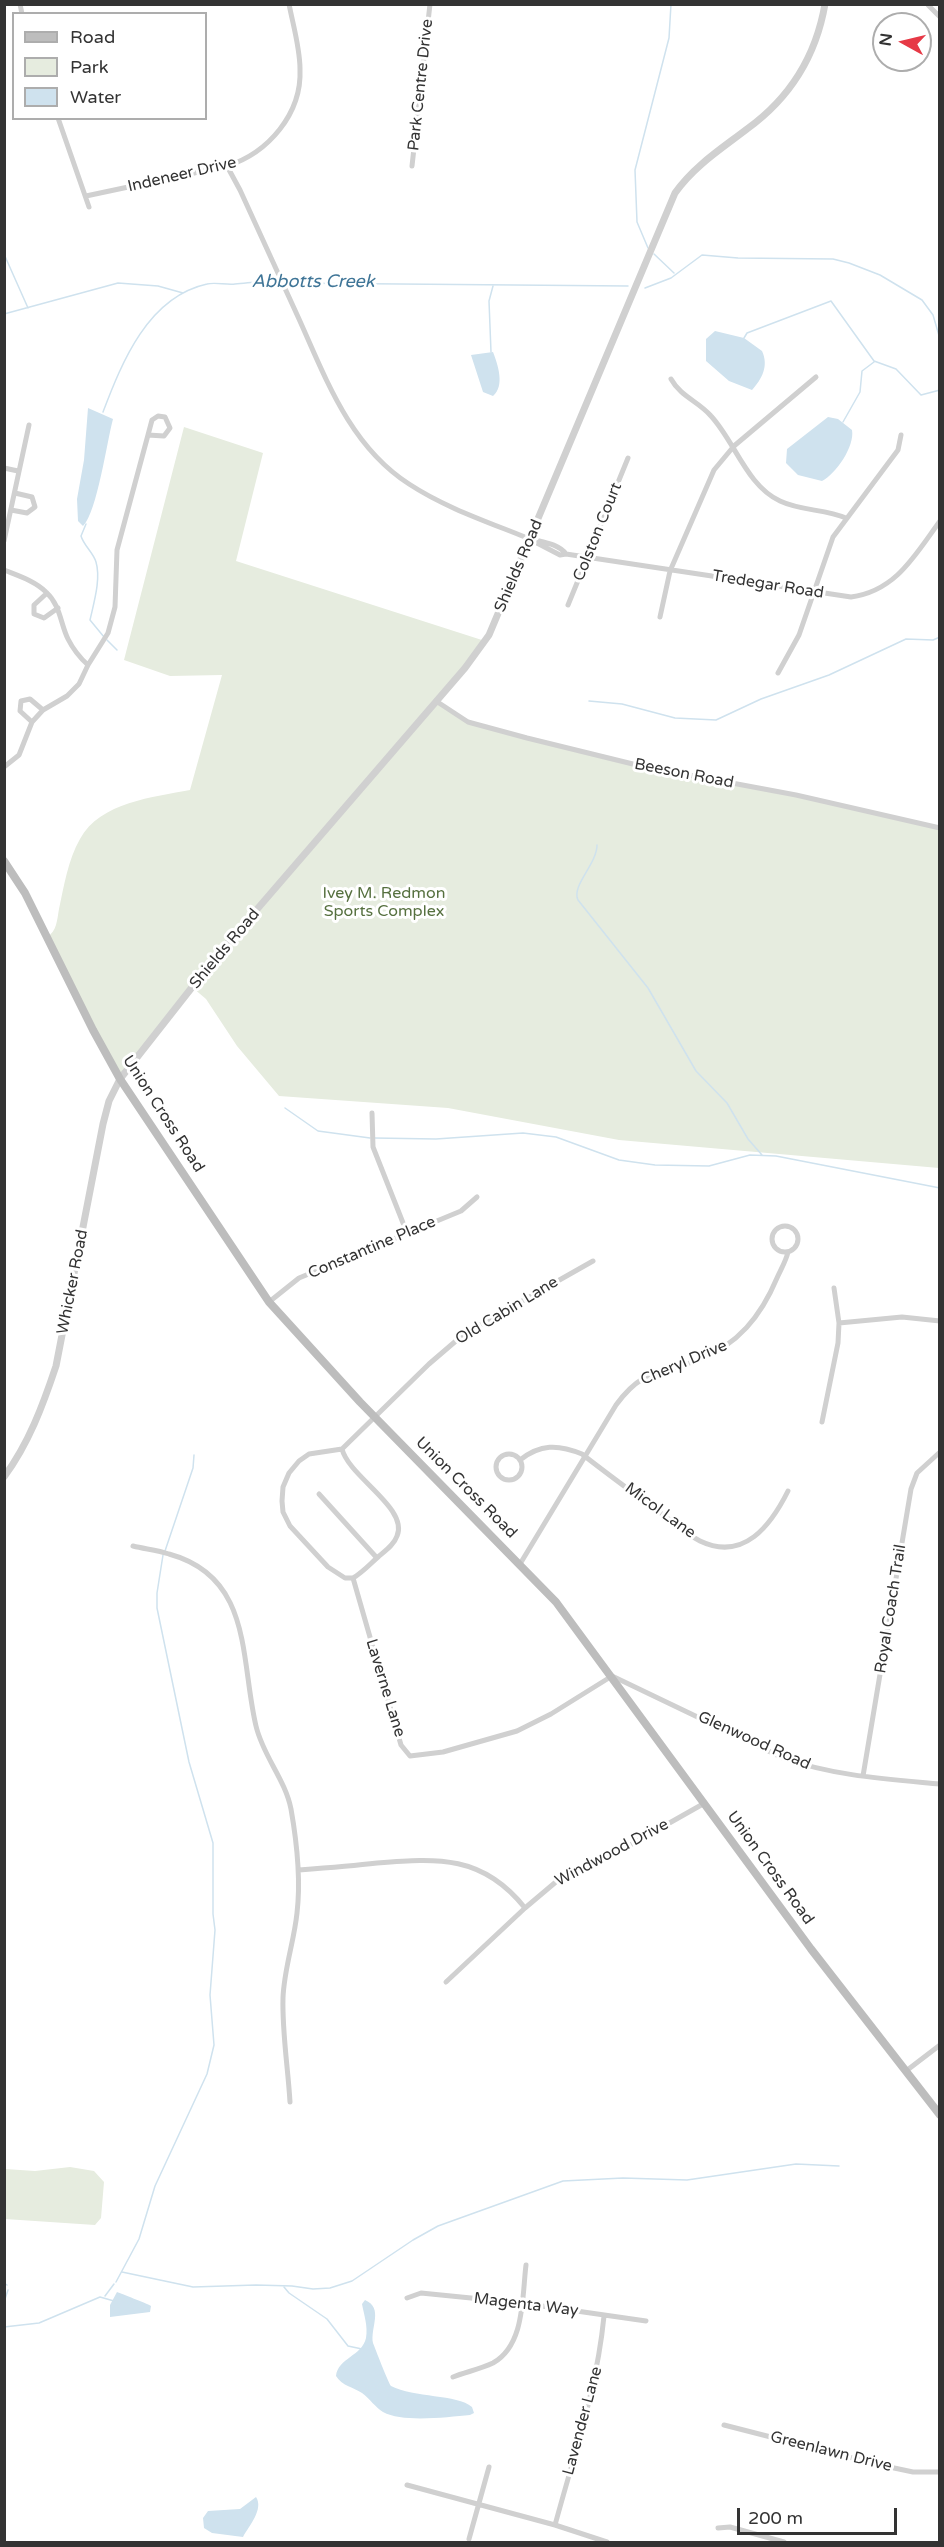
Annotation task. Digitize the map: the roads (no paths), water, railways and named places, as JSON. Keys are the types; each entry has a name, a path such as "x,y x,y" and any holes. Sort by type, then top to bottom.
{"main road":[{"name":"Union Cross Road","path":"4,861 25,893 120,1079 269,1302 374,1416 556,1602 811,1949 939,2115"}],"street":[{"name":"Indeneer Drive","path":"86,196 227,166 247,160 266,147 282,128 296,99 301,70 289,4"},
{"name":"Park Centre Drive","path":"412,166 430,4"},
{"name":"Shields Road","path":"120,1079 215,958 436,701 489,635 675,193 693,171 761,119 788,90 814,48 825,4"},
{"path":"928,5 939,17"},
{"path":"59,120 88,207"},
{"name":"Tredegar Road","path":"227,166 330,389 352,428 378,458 407,483 442,502 531,539 562,549 566,554 851,597 883,587 904,569 939,522"},
{"path":"660,616 670,571 714,470 734,446 816,377"},
{"path":"671,379 678,390 710,414 734,446 756,484 767,494 793,506 846,518"},
{"path":"4,767 19,755 32,722 43,710 74,690 79,684 112,622 117,550 152,420 158,416 165,417 170,428 164,436 148,435"},
{"path":"4,541 29,426"},
{"path":"778,672 795,644 833,537 898,450 901,435"},
{"name":"Colston Court","path":"568,605 628,458"},
{"path":"4,468 18,471"},
{"path":"11,510 27,513 35,507 32,497 15,493"},
{"path":"4,570 34,583 47,593 58,608 67,637 78,656 88,665"},
{"path":"47,593 34,605 34,614 44,618 58,608"},
{"path":"32,722 20,711 21,701 30,699 43,710"},
{"name":"Beeson Road","path":"436,701 468,722 527,738 641,766 796,795 939,828"},
{"name":"Whicker Road","path":"4,1477 22,1452 44,1402 56,1366 106,1112 112,1092 120,1079"},
{"path":"372,1113 373,1147 407,1233"},
{"name":"Constantine Place","path":"269,1302 299,1278 461,1211 477,1197"},
{"path":"781,1227 789,1227 798,1236 797,1245 788,1252 776,1249 772,1241 774,1233 781,1227"},
{"name":"Cheryl Drive","path":"520,1564 628,1389 649,1374 696,1361 718,1351 742,1334 757,1317 769,1297 788,1252"},
{"name":"Old Cabin Lane","path":"342,1449 374,1416 464,1334 593,1261"},
{"path":"822,1422 838,1343 839,1323 834,1288"},
{"path":"839,1323 902,1317 939,1321"},
{"name":"Micol Lane","path":"520,1460 531,1451 552,1446 564,1447 585,1457 697,1539 711,1544 740,1544 758,1535 774,1517 788,1491"},
{"path":"342,1449 352,1468 398,1519 397,1538 377,1558 353,1578 338,1575 309,1548 290,1526 283,1512 283,1487 289,1473 299,1461 320,1451 342,1449"},
{"name":"Royal Coach Trail","path":"863,1776 911,1489 917,1473 939,1452"},
{"path":"504,1454 513,1454 520,1460 521,1472 515,1478 507,1480 497,1473 496,1464 504,1454"},
{"path":"319,1494 377,1558"},
{"path":"133,1546 170,1554 208,1572 231,1601 242,1633 256,1727 261,1743 286,1791 291,1808 299,1870 297,1914 285,1976 283,2000 290,2102"},
{"name":"Laverne Lane","path":"353,1578 401,1744 410,1756 443,1752 517,1731 552,1714 612,1676"},
{"name":"Glenwood Road","path":"612,1676 783,1758 822,1770 939,1784"},
{"name":"Windwood Drive","path":"446,1982 557,1881 634,1843 703,1804"},
{"path":"299,1870 421,1859 442,1860 481,1871 501,1884 525,1908"},
{"path":"906,2072 939,2045"},
{"path":"453,2377 492,2363 503,2356 512,2345 518,2328 525,2265"},
{"name":"Magenta Way","path":"406,2298 421,2294 521,2303 646,2321"},
{"name":"Lavender Lane","path":"555,2525 591,2396 600,2357 604,2316"},
{"name":"Greenlawn Drive","path":"724,2425 880,2465 913,2472 939,2472"},
{"path":"469,2539 489,2467"},
{"path":"407,2486 555,2525 608,2542"},
{"path":"718,2528 730,2527 784,2542"}],"water":[{"path":"715,331 744,338 762,351 765,367 752,390 729,381 706,361 706,339"},
{"path":"493,352 500,381 497,392 493,396 483,392 471,355"},
{"path":"88,408 113,419 97,492 83,526 78,521 77,499 84,460"},
{"path":"828,417 838,419 852,430 848,451 833,472 822,481 798,475 786,463 787,449"},
{"path":"117,2292 151,2306 150,2312 110,2317 110,2305"},
{"path":"365,2300 374,2308 373,2343 391,2386 411,2393 456,2400 472,2407 474,2413 425,2418 392,2415 377,2408 362,2393 338,2379 336,2376 341,2365 364,2344 366,2325 362,2304"},
{"path":"256,2497 257,2512 243,2537 212,2533 204,2528 203,2518 208,2511 240,2509"}],"waterway":[{"path":"648,248 637,222 635,170 669,38 671,4"},
{"path":"4,254 28,308"},
{"path":"654,254 674,273"},
{"name":"Abbotts Creek","path":"645,288 671,278 702,255 738,258 833,259 880,275 922,300 933,315 940,339"},
{"path":"103,412 119,373 140,334 169,302 186,291 207,284 281,282"},
{"name":"Abbotts Creek","path":"4,314 118,283 158,286 183,293"},
{"name":"Abbotts Creek","path":"286,283 628,286"},
{"path":"491,352 489,301 493,286"},
{"path":"744,338 747,333 831,301 874,361 896,369 921,395 940,390"},
{"path":"843,422 860,392 862,371 874,362"},
{"path":"86,524 81,536 95,558 98,576 90,620 104,637"},
{"path":"589,701 622,704 675,718 716,720 761,699 829,675 906,639 933,640 940,637"},
{"path":"107,640 117,650"},
{"path":"597,845 593,860 578,888 578,900 648,988 696,1071 727,1103 748,1139 762,1155"},
{"path":"285,1108 318,1131 370,1138"},
{"path":"374,1138 436,1139 523,1133 556,1137 619,1160 655,1165 709,1166 750,1155 776,1156 940,1188"},
{"path":"165,1551 193,1468 194,1455"},
{"path":"116,2282 139,2239 155,2186 207,2074 214,2045 210,1995 215,1930 213,1843 189,1762 157,1608 163,1555"},
{"path":"122,2272 193,2287 256,2285 330,2288 352,2281 438,2226 563,2181 623,2178 687,2180 796,2164 839,2166"},
{"path":"105,2296 114,2284"},
{"path":"284,2287 289,2293 327,2319 348,2346 362,2349"},
{"path":"4,2302 8,2290"},
{"path":"4,2327 39,2323 100,2297 114,2301"}],"park label":[{"name":"Ivey M. Redmon Sports Complex","path":"384,903"}]}
